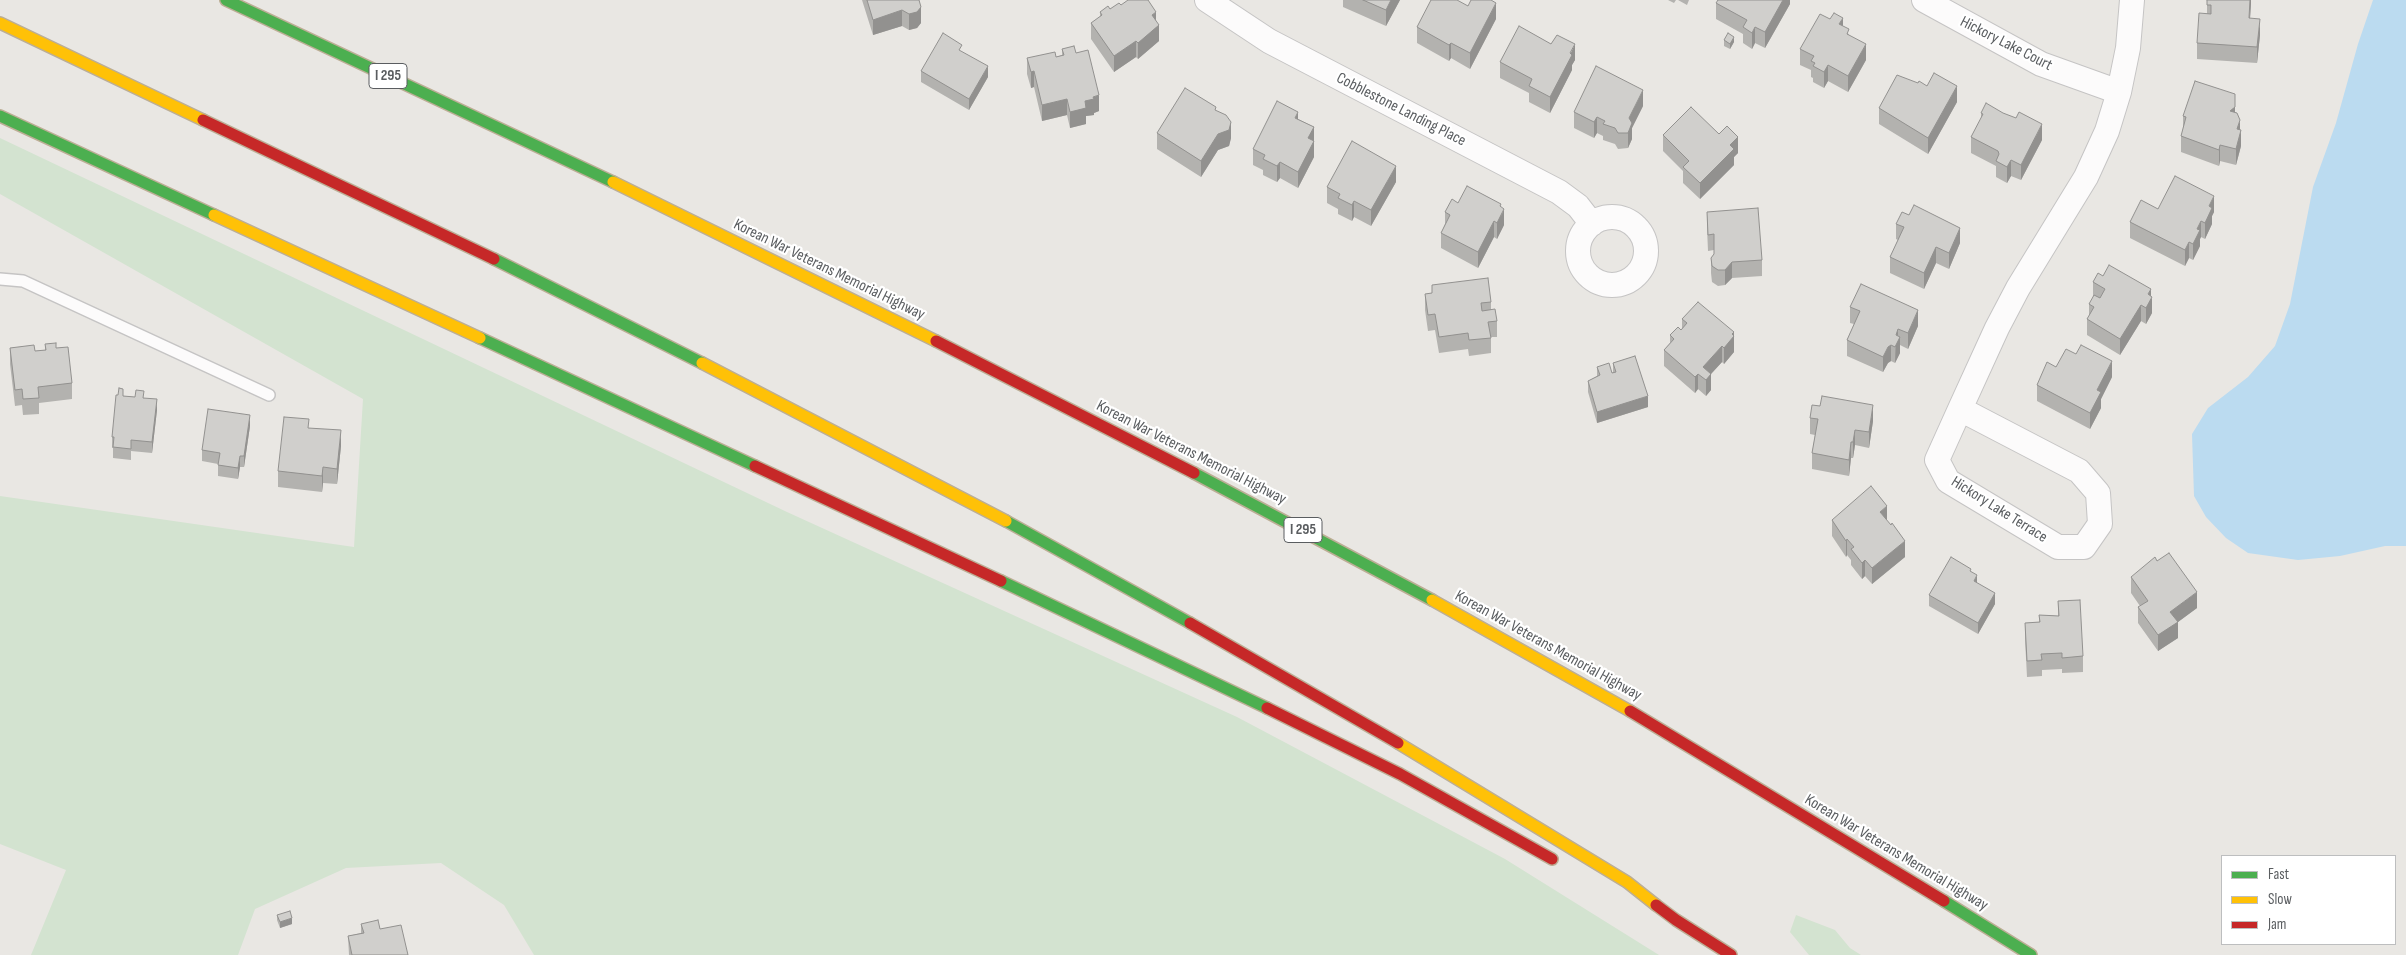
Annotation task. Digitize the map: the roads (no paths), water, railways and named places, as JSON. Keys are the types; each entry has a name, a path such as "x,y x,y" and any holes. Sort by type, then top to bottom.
{"highway":[{"name":"Korean War Veterans Memorial Highway","path":"226,0 551,151 976,361 1256,505 1475,623 1677,738 2030,955"},
{"path":"0,23 492,258 731,376 1035,537 1223,641 1395,741 1627,882 1676,920 1731,955"},
{"path":"0,116 871,519 1239,694 1400,774 1562,865"},
{"path":"1639,906 1676,920"}],"street":[{"name":"Cobblestone Landing Place","path":"1207,0 1269,42 1559,192 1578,206 1592,224"},
{"name":"Hickory Lake Court","path":"1924,0 2041,64 2119,92"},
{"name":"Hickory Lake Terrace","path":"1960,408 2079,471 2098,493 2100,524 2084,547 2058,547 1948,481 1937,460 1960,408 1997,328 2018,288 2086,177 2107,131 2119,92 2128,48 2132,0"}],"lane":[{"path":"0,279 23,281 269,396"}],"water":[{"path":"2373,0 2406,0 2406,546 2385,546 2340,556 2298,560 2248,553 2226,538 2206,517 2194,496 2192,434 2208,408 2248,377 2275,346 2290,304 2313,187 2336,123 2358,44"}]}
